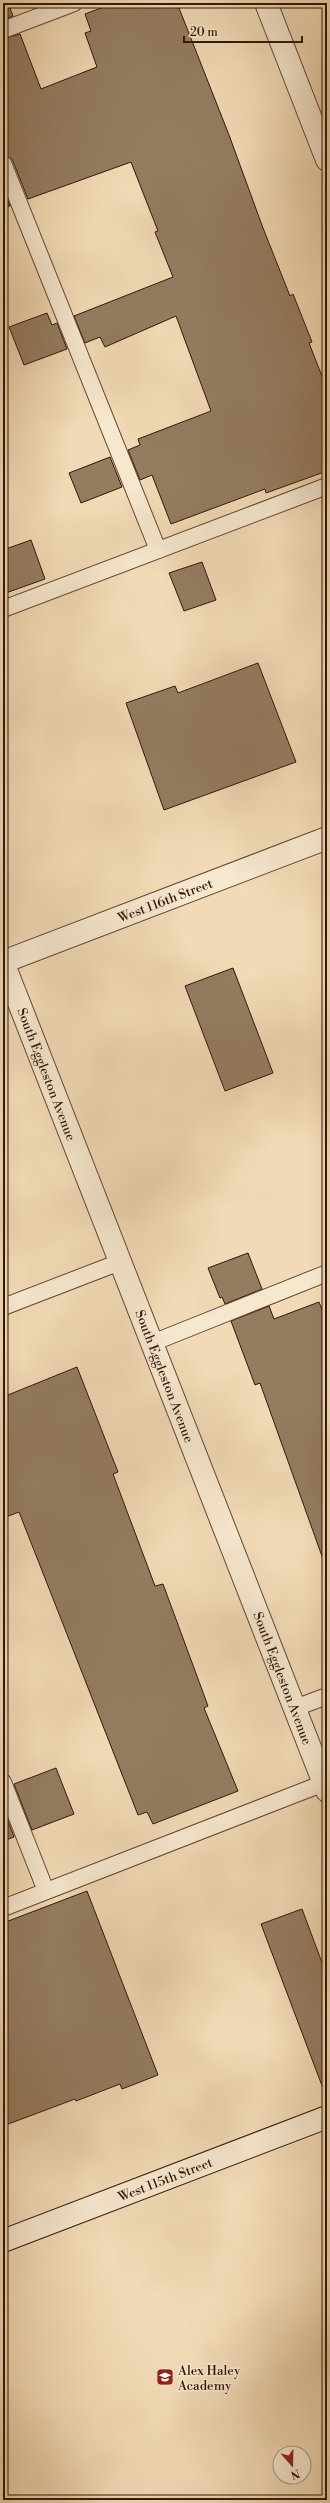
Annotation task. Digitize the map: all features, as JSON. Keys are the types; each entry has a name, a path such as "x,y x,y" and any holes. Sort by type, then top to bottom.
{"street":[{"path":"266,3 327,160"},
{"name":"West 116th Street","path":"3,962 327,838"},
{"name":"South Eggleston Avenue","path":"3,962 326,1787"},
{"name":"West 115th Street","path":"3,2241 327,2116"}],"lane":[{"path":"3,30 74,3"},
{"path":"3,163 158,550"},
{"path":"3,609 327,486"},
{"path":"3,1307 120,1262"},
{"path":"152,1342 327,1273"},
{"path":"294,1708 327,1696"},
{"path":"3,1782 46,1891"},
{"path":"3,1908 326,1787"}],"building":[{"path":"3,3 8,3 13,16 3,20"},
{"path":"114,3 177,3 290,296 293,294 312,342 309,343 327,389 327,471 266,493 265,489 171,524 152,475 140,480 128,450 140,445 138,439 211,411 176,316 105,347 100,337 85,343 74,316 173,277 155,232 158,231 131,162 28,199 12,159 3,154 3,39 20,34 41,89 97,67 85,33 91,31 85,14"},
{"path":"3,189 10,206 3,208"},
{"path":"47,313 52,325 57,323 67,349 24,365 9,327"},
{"path":"110,457 122,487 81,503 69,473"},
{"path":"31,540 45,579 3,594 3,550"},
{"path":"202,562 216,600 184,611 169,573"},
{"path":"258,663 296,762 164,810 126,703 175,686 178,693"},
{"path":"233,968 273,1073 225,1091 185,986"},
{"path":"248,1253 262,1289 225,1304 222,1297 220,1298 208,1268"},
{"path":"319,1302 327,1322 327,1558 323,1559 260,1383 255,1385 231,1321 269,1306 274,1319"},
{"path":"77,1367 118,1472 113,1474 155,1586 163,1584 208,1706 204,1708 238,1791 153,1824 147,1812 138,1815 19,1512 3,1518 3,1397"},
{"path":"56,1768 74,1814 32,1830 14,1784"},
{"path":"3,1808 14,1837 3,1841"},
{"path":"87,1891 158,2075 122,2089 120,2084 3,2126 3,1923"},
{"path":"302,1909 327,1976 327,2090 324,2091 261,1924"}],"place":[{"name":"Alex Haley Academy","path":"165,2377"}]}
